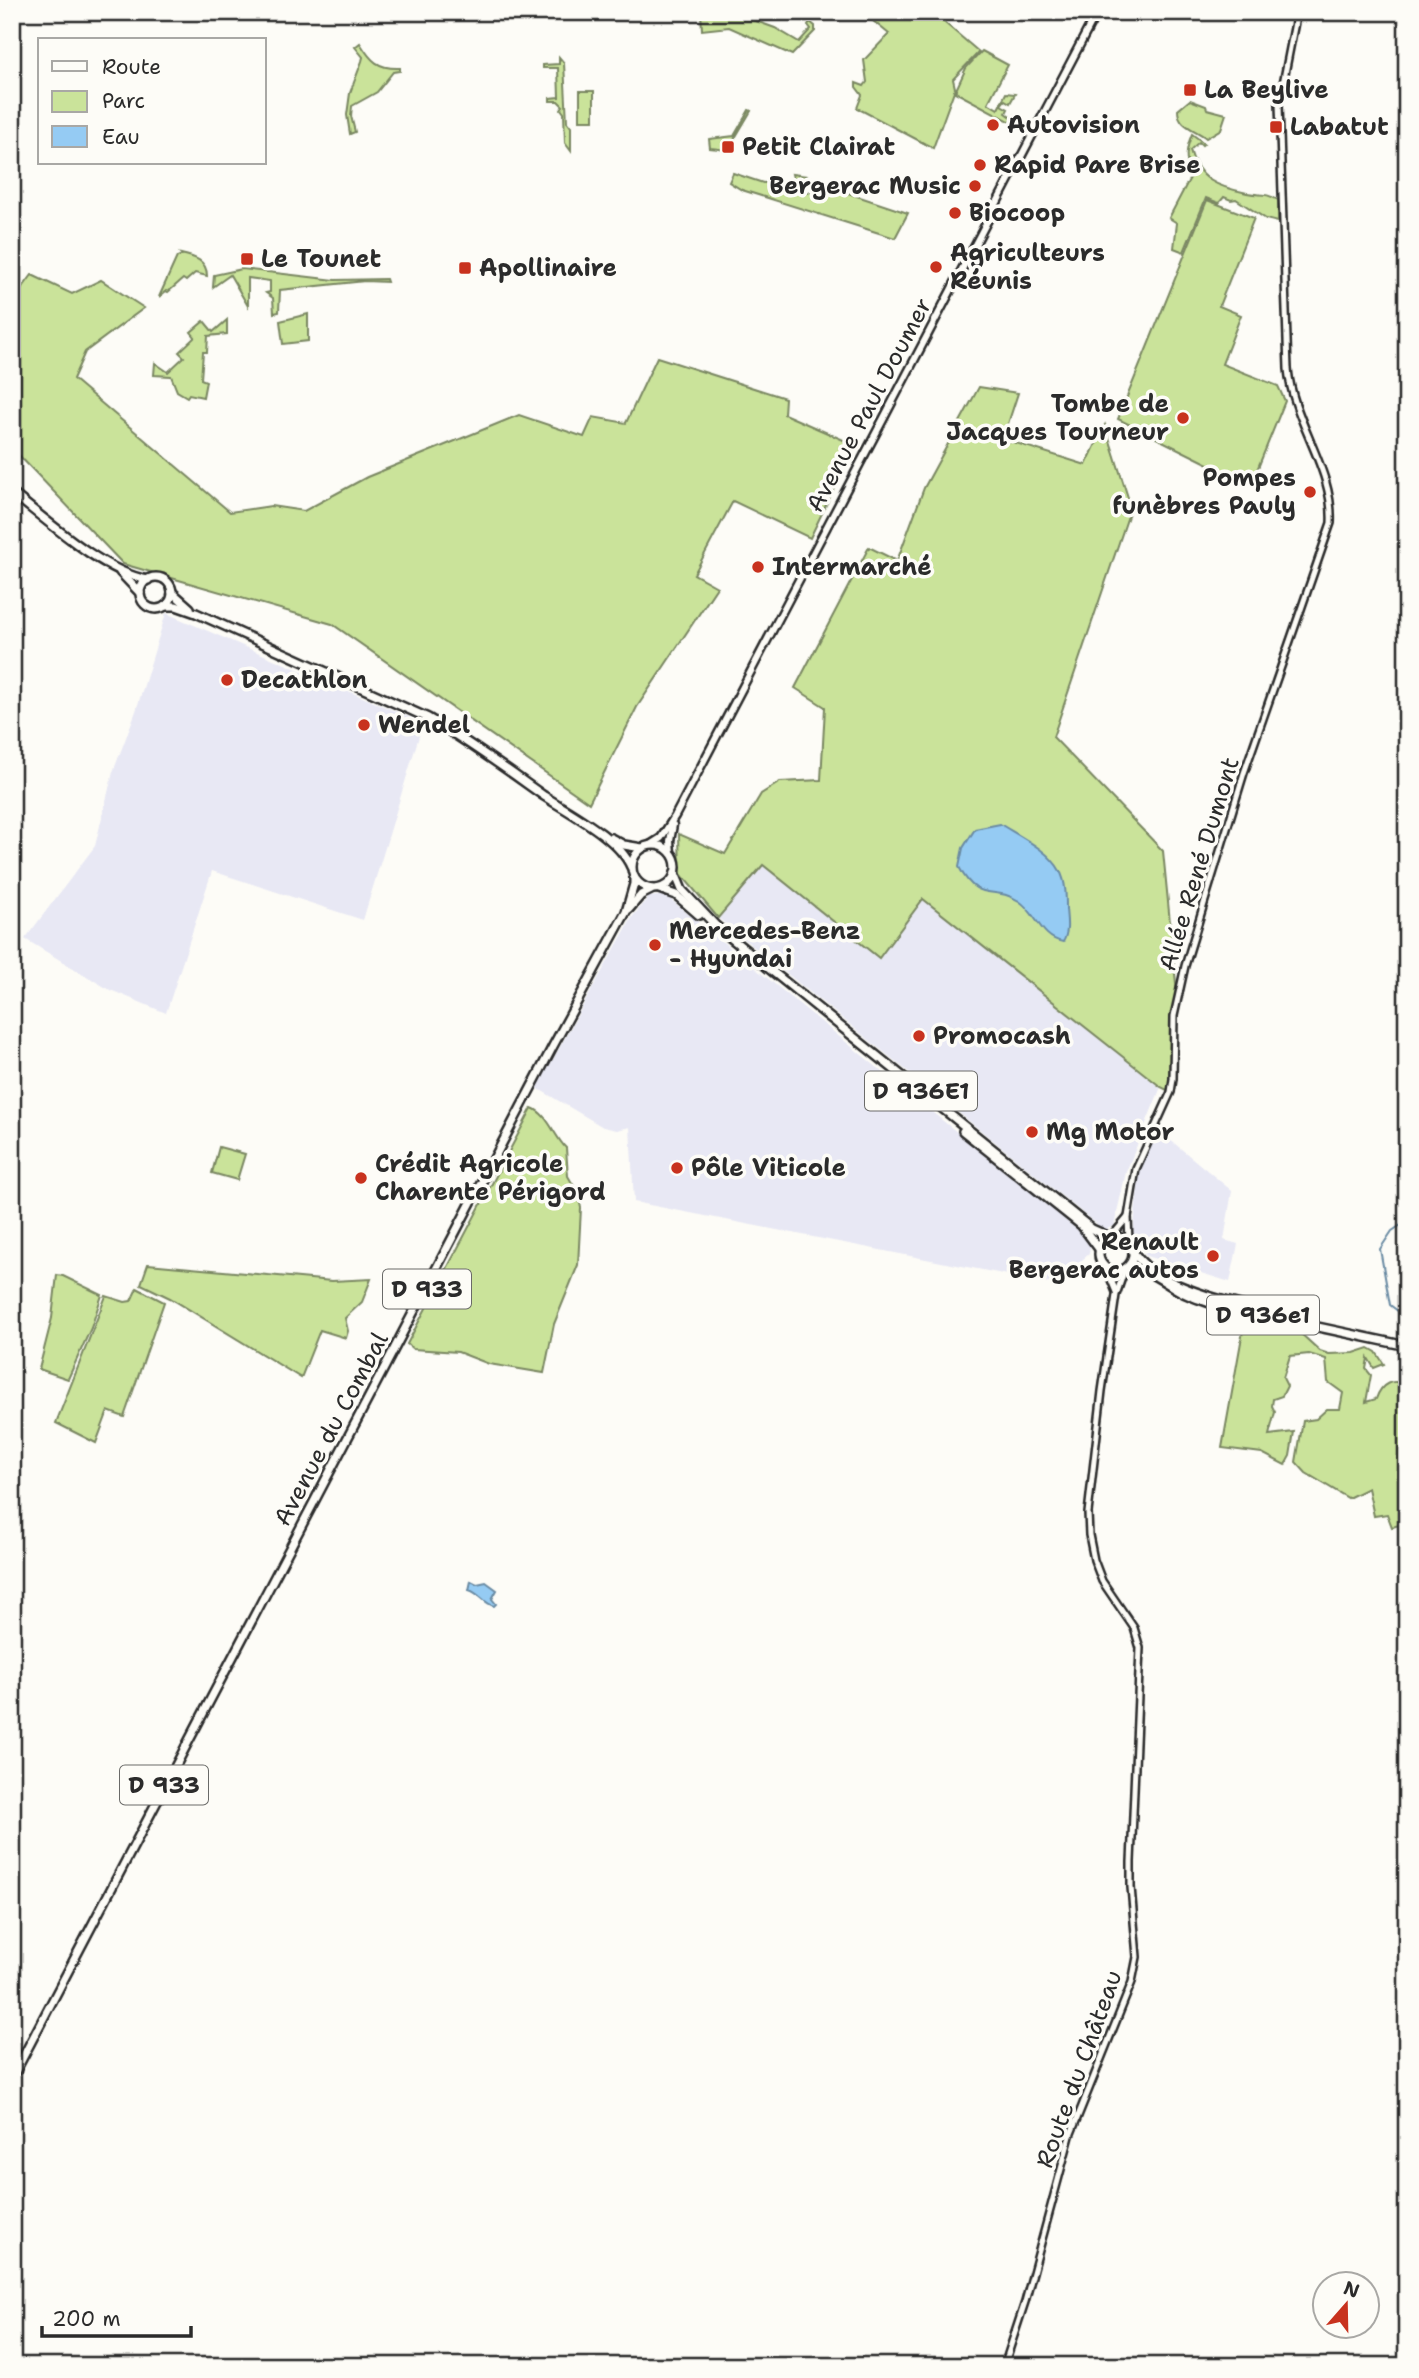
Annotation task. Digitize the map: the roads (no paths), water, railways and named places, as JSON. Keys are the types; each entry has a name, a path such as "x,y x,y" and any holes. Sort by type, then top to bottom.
{"main road":[{"name":"Avenue Paul Doumer","path":"675,817 1097,12"},
{"path":"12,493 117,569 148,580"},
{"path":"117,569 140,593 142,601 149,608 177,606 196,612 428,718 620,850 634,877 642,886 656,889 669,883 675,873 670,841 675,817"},
{"path":"140,593 148,580 155,577 164,579 172,592 196,612"},
{"path":"165,606 172,592"},
{"path":"631,867 633,859 646,846 661,838 675,817"},
{"path":"597,832 624,845 662,846 671,853"},
{"name":"D 936E1","path":"675,873 682,890 725,933 1092,1228 1111,1237"},
{"name":"D 933","path":"626,912 634,877"},
{"name":"D 936E1","path":"656,889 676,895 731,944 954,1124"},
{"name":"D 933","path":"626,912 641,895 656,889"},
{"name":"Avenue du Combal","path":"12,2078 626,912"},
{"name":"D 936e1","path":"954,1124 1081,1225 1099,1249"},
{"path":"1111,1237 1121,1237 1129,1243 1133,1251 1132,1261 1125,1269 1116,1272 1107,1269 1100,1261 1099,1249 1111,1237"},
{"name":"D 936e1","path":"1133,1251 1140,1261 1167,1279 1216,1299 1407,1344"},
{"name":"D 936e1","path":"1125,1269 1137,1268 1186,1295 1215,1305 1407,1344"}],"street":[{"name":"Allée René Dumont","path":"1129,1243 1128,1217 1136,1169 1171,1092 1174,1016 1185,966 1244,773 1330,525 1331,499 1290,388 1288,369 1279,104 1297,12"},
{"path":"1111,1237 1128,1217"},
{"path":"1107,1269 1116,1295"},
{"name":"Route du Château","path":"1004,2366 1025,2302 1070,2136 1132,1982 1137,1957 1131,1862 1140,1648 1134,1628 1102,1581 1094,1560 1088,1513 1116,1295 1125,1269"}],"water":[{"path":"1000,824 1049,856 1060,871 1065,890 1067,922 1063,942 1049,936 1019,901 1010,896 980,890 966,879 959,867 963,848 975,829"},
{"path":"471,1581 477,1584 486,1582 497,1590 492,1599 496,1604 494,1606 469,1590"}],"waterway":[{"path":"1407,1221 1392,1231 1380,1249 1390,1305 1407,1318"}],"place":[{"name":"La Beylive","path":"1190,90"},
{"name":"Autovision","path":"993,125"},
{"name":"Labatut","path":"1276,127"},
{"name":"Petit Clairat","path":"728,147"},
{"name":"Rapid Pare Brise","path":"980,165"},
{"name":"Bergerac Music","path":"975,186"},
{"name":"Biocoop","path":"955,213"},
{"name":"Le Tounet","path":"247,259"},
{"name":"Agriculteurs Réunis","path":"936,267"},
{"name":"Apollinaire","path":"465,268"},
{"name":"Tombe de Jacques Tourneur","path":"1183,418"},
{"name":"Pompes funèbres Pauly","path":"1310,492"},
{"name":"Intermarché","path":"758,567"},
{"name":"Decathlon","path":"227,680"},
{"name":"Wendel","path":"364,725"},
{"name":"Mercedes-Benz - Hyundai","path":"655,945"},
{"name":"Promocash","path":"919,1036"},
{"name":"Mg Motor","path":"1032,1132"},
{"name":"Pôle Viticole","path":"677,1168"},
{"name":"Crédit Agricole Charente Périgord","path":"361,1178"},
{"name":"Renault Bergerac autos","path":"1213,1256"}]}
